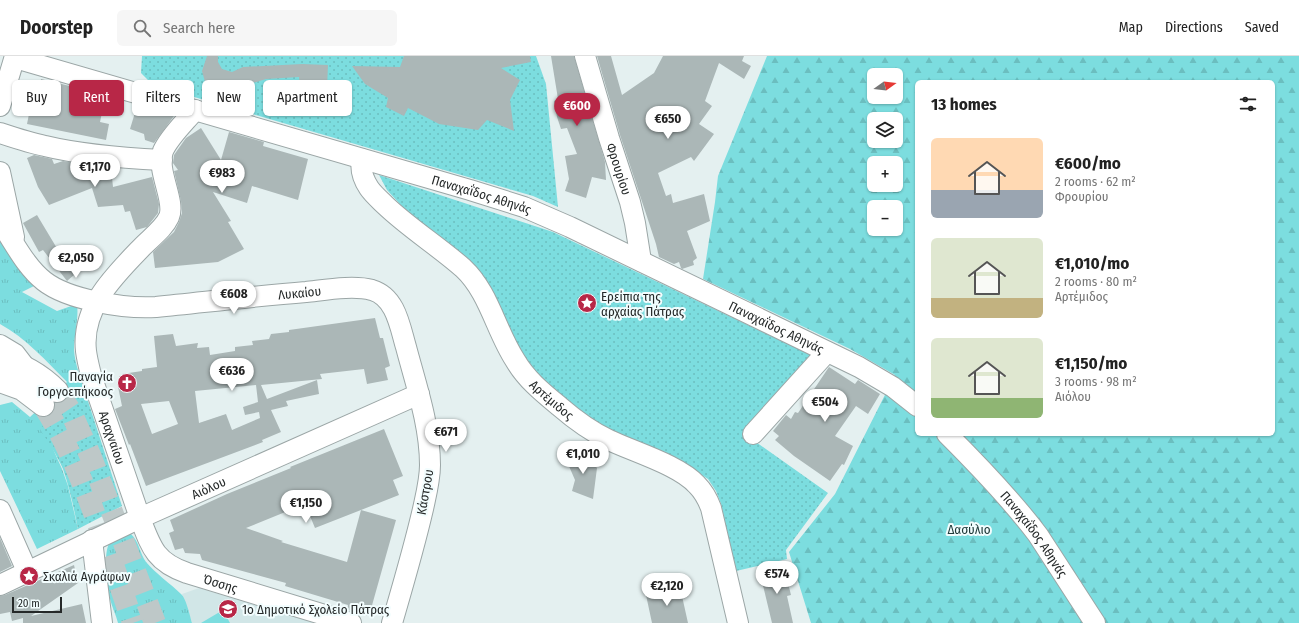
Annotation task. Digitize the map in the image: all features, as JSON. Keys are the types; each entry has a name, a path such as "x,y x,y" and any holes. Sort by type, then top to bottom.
{"main road":[{"path":"0,359 25,366 42,377 50,398 0,380"}],"street":[{"name":"Φρουρίου","path":"585,56 609,138 630,202 641,261"},
{"name":"Παναχαΐδος Αθηνάς","path":"15,57 524,207 570,227 860,367 899,392 915,404"},
{"path":"0,106 15,57"},
{"name":"Αραχναίου","path":"140,518 88,364 86,335 90,316 101,293 117,272 162,227 170,215 169,202 162,170 163,152 195,110"},
{"path":"0,134 45,146 72,151 126,158 162,160"},
{"name":"Αρτέμιδος","path":"362,159 362,174 373,193 393,212 457,263 471,277 482,294 514,360 532,383 591,431 680,471 696,484 707,499 711,508 738,623"},
{"path":"0,172 16,246"},
{"name":"Λυκαίου","path":"0,222 28,264 44,281 61,291 97,302 146,308 333,289 365,289 372,290 382,295"},
{"name":"Κάστρου","path":"382,295 394,311 419,394 430,450 430,475 418,530 392,623"},
{"path":"0,345 15,354 25,366"},
{"path":"753,434 827,352"},
{"name":"Αιόλου","path":"0,585 140,518 419,394"},
{"name":"Παναχαΐδος Αθηνάς","path":"950,436 1028,521 1095,623"},
{"path":"0,510 27,571"},
{"name":"Όσσης","path":"140,518 148,540 156,553 171,567 187,574 351,623"},
{"path":"92,540 102,623"}],"shaded area":[{"name":"1ο Δημοτικό Σχολείο Πάτρας","path":"199,588 315,623 192,623 182,594"}],"green space":[{"path":"142,56 536,56 546,84 558,207 533,196 255,115 255,80 202,80 202,99 194,97 194,80 148,80 141,73"},
{"name":"Δασύλιο","path":"767,56 1299,56 1299,623 811,623 789,552 835,494 895,375 850,349 703,279 718,176"},
{"path":"379,175 553,232 813,356 746,435 828,493 786,550 787,559 736,571 721,504 716,491 708,479 694,470 618,436 578,411 534,372 409,214 387,190"},
{"path":"0,235 36,285 22,292 57,311 77,304 74,350 77,367 86,395 67,400 67,404 54,413 53,449 68,486 78,529 37,549 0,471 0,405 12,402 30,417 67,382 27,343 0,324"},
{"path":"86,395 122,506 78,529 70,492 63,469 40,429 54,413 67,404 67,400"},
{"path":"131,534 136,540 146,562 183,596 188,607 192,623 118,623 108,587 106,560 108,545 111,541 118,537"},
{"path":"223,610 230,623 201,623"}],"building":[{"path":"207,56 218,56 218,62 222,69 232,72 243,67 302,64 328,65 327,80 299,80 299,77 266,79 255,82 255,80 204,80 202,71"},
{"path":"404,56 530,56 531,62 501,68 520,80 510,100 514,131 487,120 478,130 439,124 408,108 404,116 386,107 388,98 365,84 352,66 400,67"},
{"path":"551,56 574,56 605,162 606,180 592,177 586,198 565,191 569,179 565,156 577,154 567,128 561,129 557,117 554,101 558,99"},
{"path":"597,56 611,56 622,95 654,73 663,56 744,56 742,61 751,66 744,79 719,63 705,101 712,106 699,124 714,134 694,161 691,157 658,173 666,196 671,194 673,203 704,194 710,221 687,231 697,258 693,261 694,265 682,269 679,262 674,264 659,257 620,135"},
{"path":"61,84 69,86 69,116 101,116 100,122 109,124 106,140 27,124 29,116 61,116"},
{"path":"134,116 174,116 154,143 145,140 144,134 130,129"},
{"path":"201,128 221,160 229,132 264,142 263,146 308,159 298,200 252,186 247,203 213,192 231,221 228,222 244,249 218,262 155,268 153,252 174,232 182,213 181,201 174,171 178,170 173,163 174,155 186,138"},
{"path":"34,155 52,159 54,164 63,161 81,164 82,169 91,166 111,168 113,187 152,177 159,204 158,213 147,227 136,230 130,211 125,212 123,205 98,207 92,188 49,205 38,187 27,158"},
{"path":"37,215 61,255 67,251 77,264 70,269 74,275 67,281 43,250 39,252 23,223"},
{"path":"375,318 380,338 383,338 390,366 385,368 388,380 367,384 364,369 320,374 322,379 261,385 267,399 317,380 319,394 286,401 288,406 271,410 281,432 262,440 263,442 146,486 115,409 122,406 117,382 123,381 122,374 157,367 154,336 173,334 176,346 198,343 197,348 209,347 210,355 235,351 235,347 253,345 252,341 269,339 271,334 289,332 289,330","holes":["256,385 258,402 243,407 245,415 259,412 260,418 232,430 226,414 199,423 195,391","169,401 178,424 152,434 141,404"]},
{"path":"829,367 855,384 858,380 880,394 868,414 856,406 835,436 853,446 844,465 842,464 830,481 794,456 775,440 779,436 773,431 786,415 791,419 795,412 798,413"},
{"path":"384,429 403,476 393,480 399,495 361,510 396,520 369,616 347,610 348,605 285,586 286,583 202,560 200,554 185,553 183,548 175,550 169,533 174,531 170,520 227,494 291,468 290,467","holes":["305,504 315,528 361,510 347,562 281,542 283,541 246,528"]},
{"path":"587,456 597,468 593,499 572,491 575,480 565,457"},
{"path":"0,538 12,566 0,572"},
{"path":"74,565 78,583 31,616 82,604 86,623 23,623 23,618 12,621 10,612 0,614 0,596"},
{"path":"784,567 791,595 787,596 793,623 772,623 760,573"},
{"path":"680,587 688,623 652,623 646,595"}],"tunnel":[{"path":"57,391 70,410 90,455 155,623"},
{"path":"43,405 51,417 71,456 103,538 133,623"}],"place":[{"name":"Ερείπια της αρχαίας Πάτρας","path":"587,303"},
{"name":"Παναγία Γοργοεπήκοος","path":"127,383"},
{"name":"Σκαλιά Αγράφων","path":"29,576"},
{"name":"1ο Δημοτικό Σχολείο Πάτρας","path":"228,609"}]}
